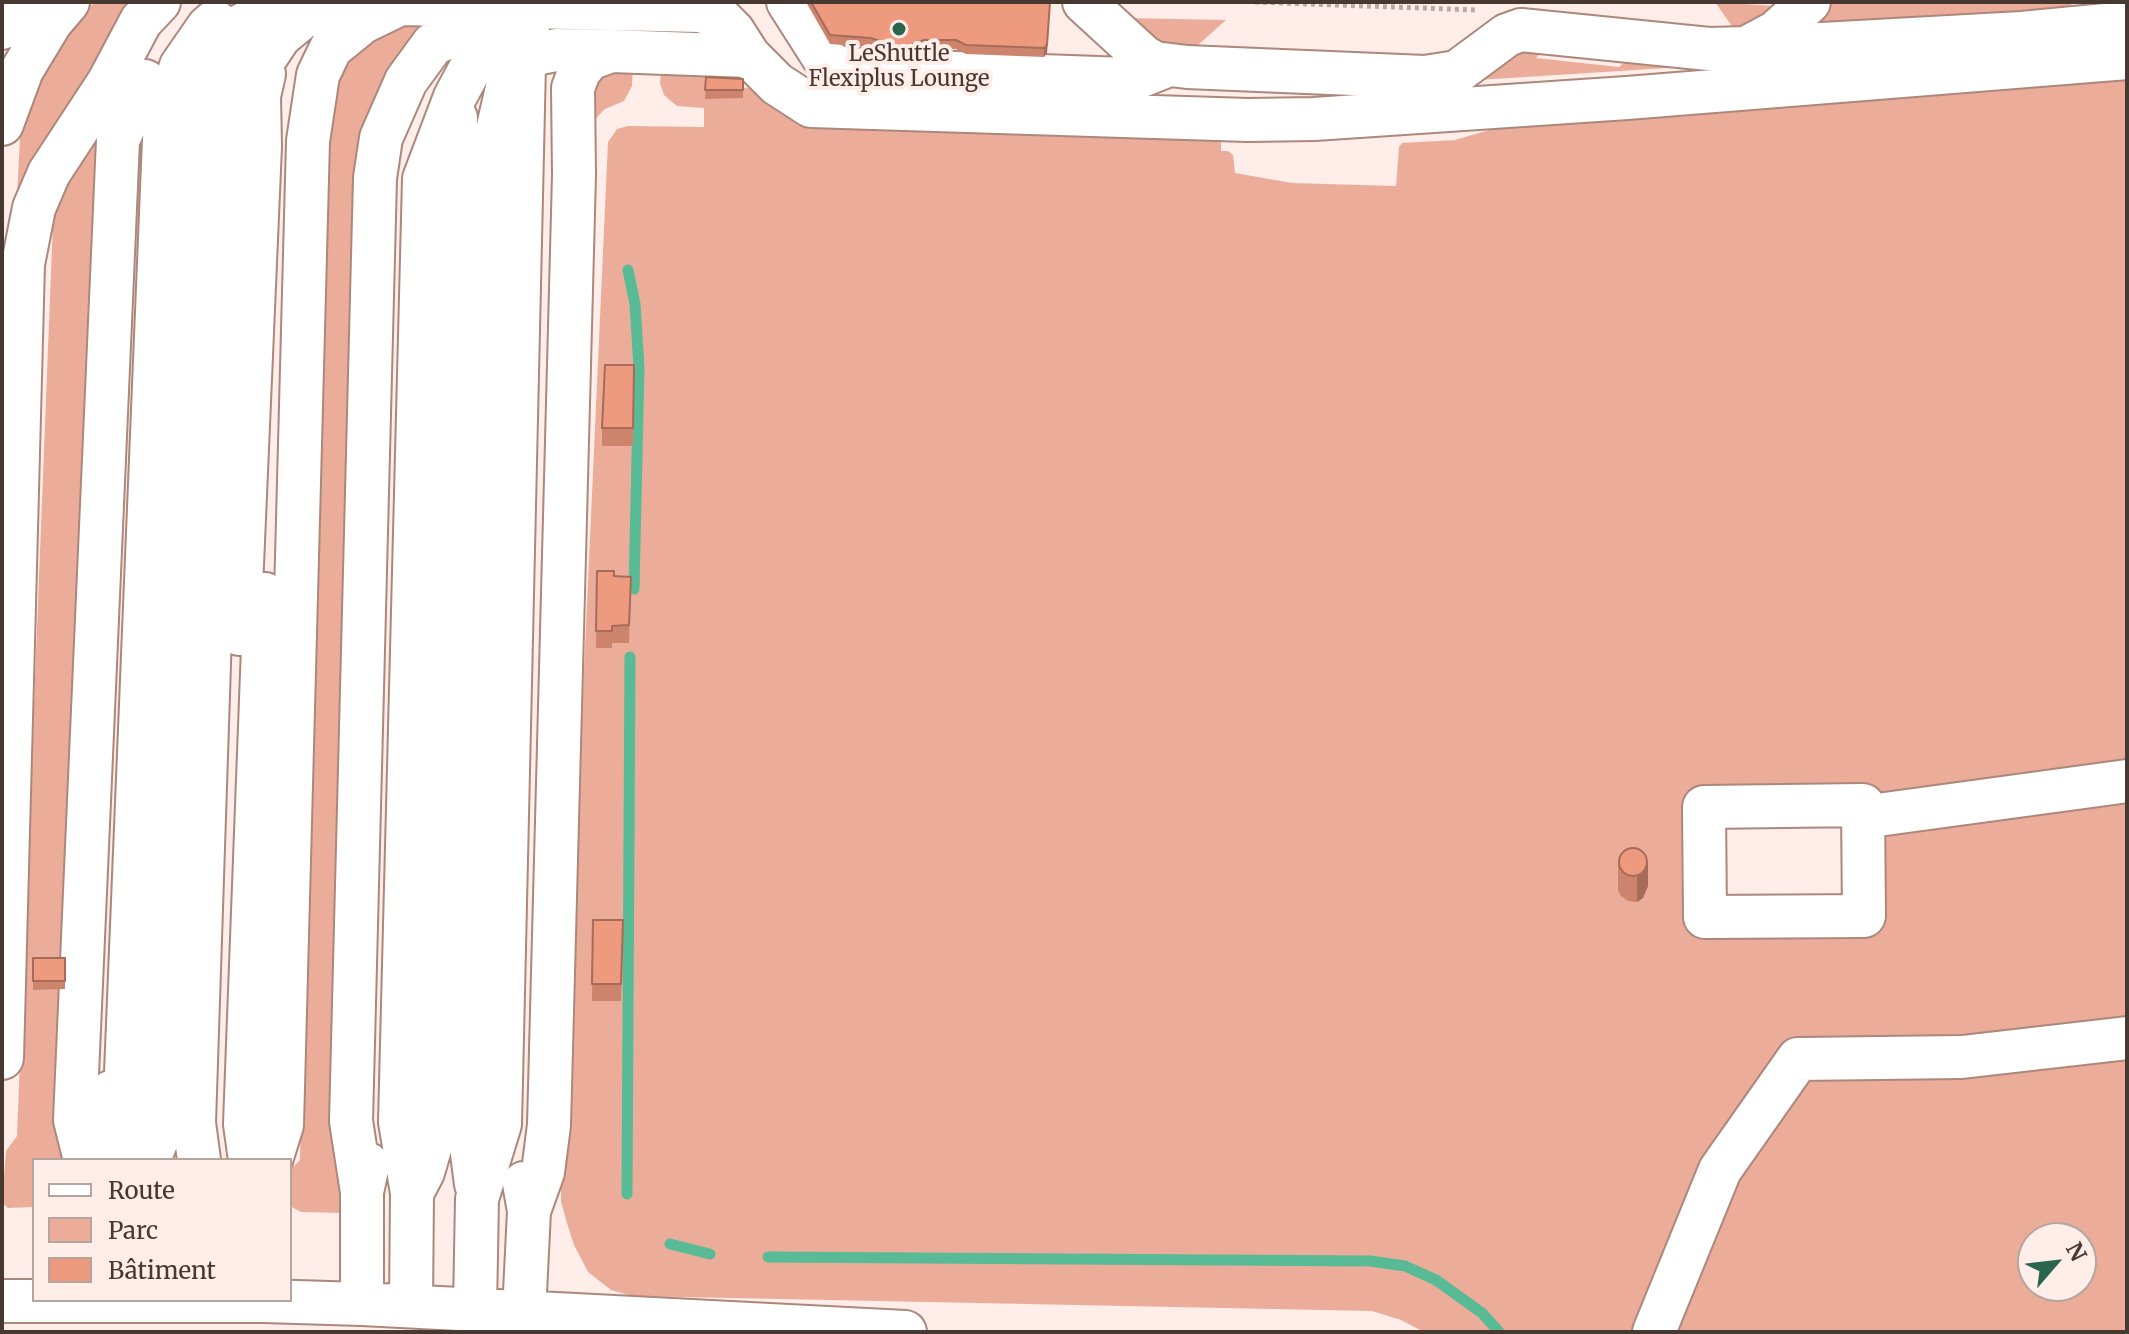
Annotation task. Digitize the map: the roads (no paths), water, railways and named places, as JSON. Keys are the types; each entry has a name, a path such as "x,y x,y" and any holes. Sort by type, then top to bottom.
{"lane":[{"path":"2,27 21,2"},
{"path":"2,27 37,2"},
{"path":"2,124 22,70 51,22 68,2"},
{"path":"2,1058 23,264 34,208 49,173 108,83 141,21 159,2"},
{"path":"84,1158 75,1120 118,140 152,60 179,21 199,2"},
{"path":"133,1158 124,1122 167,108 177,75 192,49 208,27 242,2"},
{"path":"731,2 801,70 830,87 1247,104 1360,100 2127,41"},
{"path":"788,2 823,57 844,69 1126,79 1169,65"},
{"path":"1084,2 1144,57 1169,65 1441,76 1457,72 1507,35 1521,30 1709,49 2022,33 2127,22"},
{"path":"1746,48 1776,32 1809,2"},
{"path":"2101,2 2127,22"},
{"path":"250,1158 245,1124 282,144 286,114 297,91 331,48 363,22 400,4"},
{"path":"150,1158 164,1122 185,464 202,99 218,57 240,26 253,17 287,7 400,4 700,11 718,16 733,31 749,56 777,84 811,106 1248,120 1314,119 1627,98 2127,58"},
{"path":"199,1158 194,1123 230,129 237,101 280,36 302,18 330,6"},
{"path":"362,1304 362,1192 378,1121 406,81 433,44 483,27 533,46 703,34 749,56"},
{"path":"411,1306 412,1193 400,1122 424,179 455,97 470,69 486,54 520,32 536,54 556,50 749,56"},
{"path":"216,1158 260,161 259,96 265,67 280,36"},
{"path":"475,1309 477,1199 468,1123 488,171 507,88 533,46"},
{"path":"272,1158 282,1125 308,141 318,75 331,48"},
{"path":"524,1313 529,1211 543,1172 549,1125 574,175 573,88 579,72 589,59 611,51"},
{"path":"98,1158 110,1121 149,142 145,81"},
{"path":"1863,817 2127,781"},
{"path":"1863,805 1863,817 1864,916 1705,917 1704,807 1863,805"},
{"path":"1654,1332 1720,1170 1798,1059 1962,1057 2127,1038"},
{"path":"2,1301 32,1301"},
{"path":"292,1301 905,1332"}],"waterway":[{"path":"628,270 635,304 639,368 634,589"},
{"path":"627,1194 630,657"},
{"path":"670,1244 710,1254"},
{"path":"768,1257 1370,1261 1405,1266 1436,1280 1482,1313 1499,1332"}],"place":[{"name":"LeShuttle Flexiplus Lounge","path":"899,29"}]}
